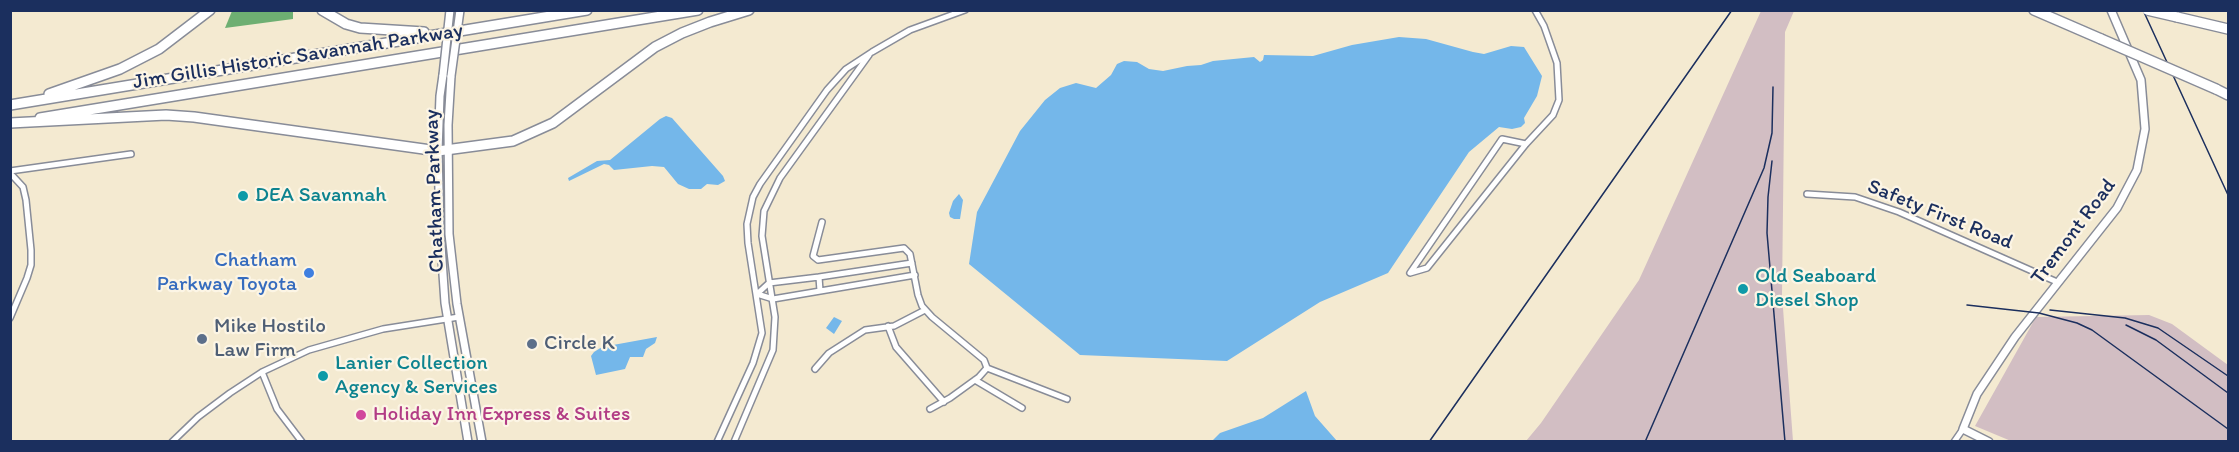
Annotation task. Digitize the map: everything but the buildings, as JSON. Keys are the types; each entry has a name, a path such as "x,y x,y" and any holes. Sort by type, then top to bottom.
{"highway":[{"path":"14,104 120,69 159,49 195,24 210,10"},
{"path":"322,10 346,24 360,28 438,33"},
{"name":"Jim Gillis Historic Savannah Parkway","path":"14,104 588,10"},
{"name":"Jim Gillis Historic Savannah Parkway","path":"10,123 698,10"},
{"path":"10,123 166,115 443,151 513,141 553,123 655,47 682,33 749,10"},
{"path":"2034,10 2229,95"},
{"path":"2147,10 2229,29"}],"main road":[{"name":"Chatham Parkway","path":"450,10 440,231 448,319 468,441"},
{"name":"Chatham Parkway","path":"447,76 460,10"},
{"name":"Tremont Road","path":"1963,429 1977,394 2002,354 2117,208 2137,170 2145,129 2141,80 2111,10"},
{"name":"Chatham Parkway","path":"443,151 449,234 459,317 482,441"},
{"path":"1963,429 1989,441"}],"street":[{"path":"717,441 759,346 762,322 748,243 747,224 753,197 760,184 827,90 846,69 910,30 965,10"},
{"path":"1526,144 1502,139 1410,273 1427,268 1526,144 1553,115 1559,100 1557,63 1544,26 1535,10"},
{"path":"734,441 773,350 775,317 762,223 764,211 780,178 872,52"},
{"path":"10,172 131,154"},
{"path":"10,172 23,187 31,250 27,278 10,318"},
{"name":"Safety First Road","path":"1807,194 1855,197 1899,212 2057,282"},
{"path":"822,222 813,256 818,260 904,248 910,254 918,295 926,310 964,346 984,360 987,368 1066,399"},
{"path":"757,294 770,283 912,263"},
{"path":"757,294 773,299 915,275"},
{"path":"819,277 820,291"},
{"path":"815,369 829,353 865,330 894,326 926,310"},
{"path":"172,441 198,417 262,372 309,350 354,335 459,317"},
{"path":"888,326 896,346 944,402"},
{"path":"930,409 975,380 987,368"},
{"path":"262,372 277,409 302,441"},
{"path":"975,380 1022,408"},
{"path":"1954,441 1963,429"}],"shaded area":[{"path":"1761,11 1794,11 1785,32 1782,295 1793,441 1526,441 1541,423 1639,280"},
{"path":"2149,315 2172,324 2228,365 2228,441 2011,441 1975,426 2036,317"}],"green space":[{"path":"232,11 293,11 293,19 225,28"}],"water":[{"path":"1399,37 1426,39 1484,54 1511,46 1524,47 1542,76 1537,96 1524,118 1525,123 1521,127 1512,129 1499,127 1469,152 1388,273 1320,302 1227,361 1080,355 969,264 977,212 1020,131 1045,100 1060,88 1076,83 1096,88 1111,75 1117,64 1124,61 1137,62 1149,69 1163,71 1213,61 1254,57 1260,62 1264,55 1313,56 1352,45"},
{"path":"666,116 672,118 725,181 718,185 707,184 701,189 689,189 678,184 664,167 614,170 604,164 569,181 568,178 597,161 610,160"},
{"path":"959,194 963,200 960,219 954,219 949,213 953,201"},
{"path":"834,317 842,321 834,334 826,328"},
{"path":"657,337 655,343 646,349 643,357 630,357 625,369 596,375 591,356 602,347"},
{"path":"1306,391 1315,416 1337,441 1212,441 1220,433 1263,418"}],"railway":[{"path":"1429,442 1732,10"},
{"path":"2143,10 2228,195"},
{"path":"1645,442 1764,168 1772,133 1773,87"},
{"path":"1772,161 1767,233 1785,442"},
{"path":"1967,305 2039,313 2077,323 2092,330 2228,429"},
{"path":"2050,310 2125,318 2158,328 2228,376"},
{"path":"2126,325 2156,340 2228,393"}],"place":[{"name":"DEA Savannah","path":"243,196"},
{"name":"Chatham Parkway Toyota","path":"309,273"},
{"name":"Old Seaboard Diesel Shop","path":"1743,289"},
{"name":"Mike Hostilo Law Firm","path":"202,339"},
{"name":"Circle K","path":"532,344"},
{"name":"Lanier Collection Agency & Services","path":"323,376"},
{"name":"Holiday Inn Express & Suites","path":"361,415"}]}
